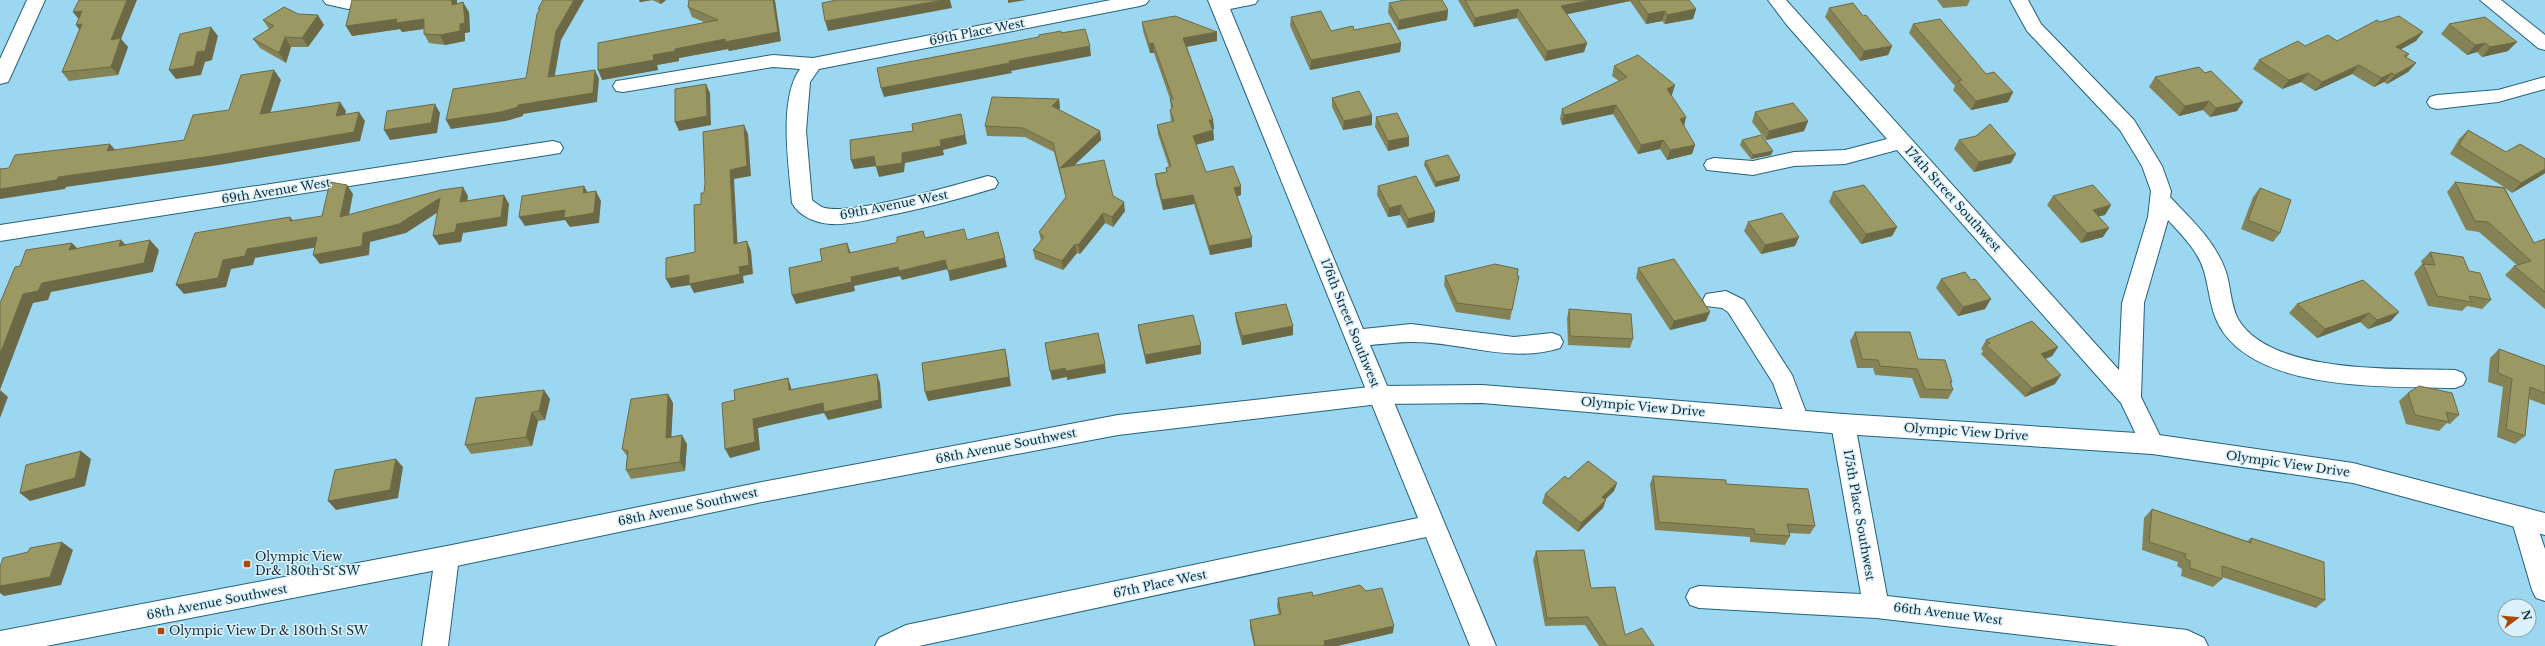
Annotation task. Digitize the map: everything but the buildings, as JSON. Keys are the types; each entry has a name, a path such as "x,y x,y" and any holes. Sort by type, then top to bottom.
{"street":[{"path":"1,78 36,0"},
{"path":"332,0 348,3 365,0"},
{"name":"69th Place West","path":"623,86 773,60 813,64 1140,0"},
{"path":"1218,3 1249,0"},
{"name":"174th Street Southwest","path":"1777,0 2130,397"},
{"path":"2019,0 2033,27 2128,125 2152,166 2160,191 2158,217 2133,304 2130,397 2152,444"},
{"path":"2489,0 2545,44"},
{"name":"176th Street Southwest","path":"1218,3 1483,646"},
{"name":"69th Avenue West","path":"813,64 800,81 796,131 802,203 821,216 842,217 945,196 988,183"},
{"path":"2437,102 2498,96 2545,83"},
{"path":"1714,165 1754,168 1794,159 1845,157 1902,142"},
{"name":"69th Avenue West","path":"0,233 552,148"},
{"path":"2160,200 2204,248 2215,270 2222,309 2231,327 2246,345 2273,360 2315,372 2455,379"},
{"path":"1714,300 1726,299 1736,306 1784,381 1797,420"},
{"path":"1356,338 1411,333 1514,346 1552,342"},
{"name":"Olympic View Drive","path":"1379,395 1482,394 1843,424 2152,444 2353,473 2534,521"},
{"name":"68th Avenue Southwest","path":"0,643 33,641 762,492 1118,425 1379,395"},
{"name":"175th Place Southwest","path":"1843,424 1876,606"},
{"path":"2534,521 2545,590"},
{"name":"67th Place West","path":"888,646 906,637 1433,525"},
{"path":"435,646 447,557"},
{"name":"66th Avenue West","path":"1699,597 1876,606 2187,642 2195,646"}],"place":[{"name":"Olympic View Dr& 180th St SW","path":"247,564"},
{"name":"Olympic View Dr & 180th St SW","path":"161,631"}]}
